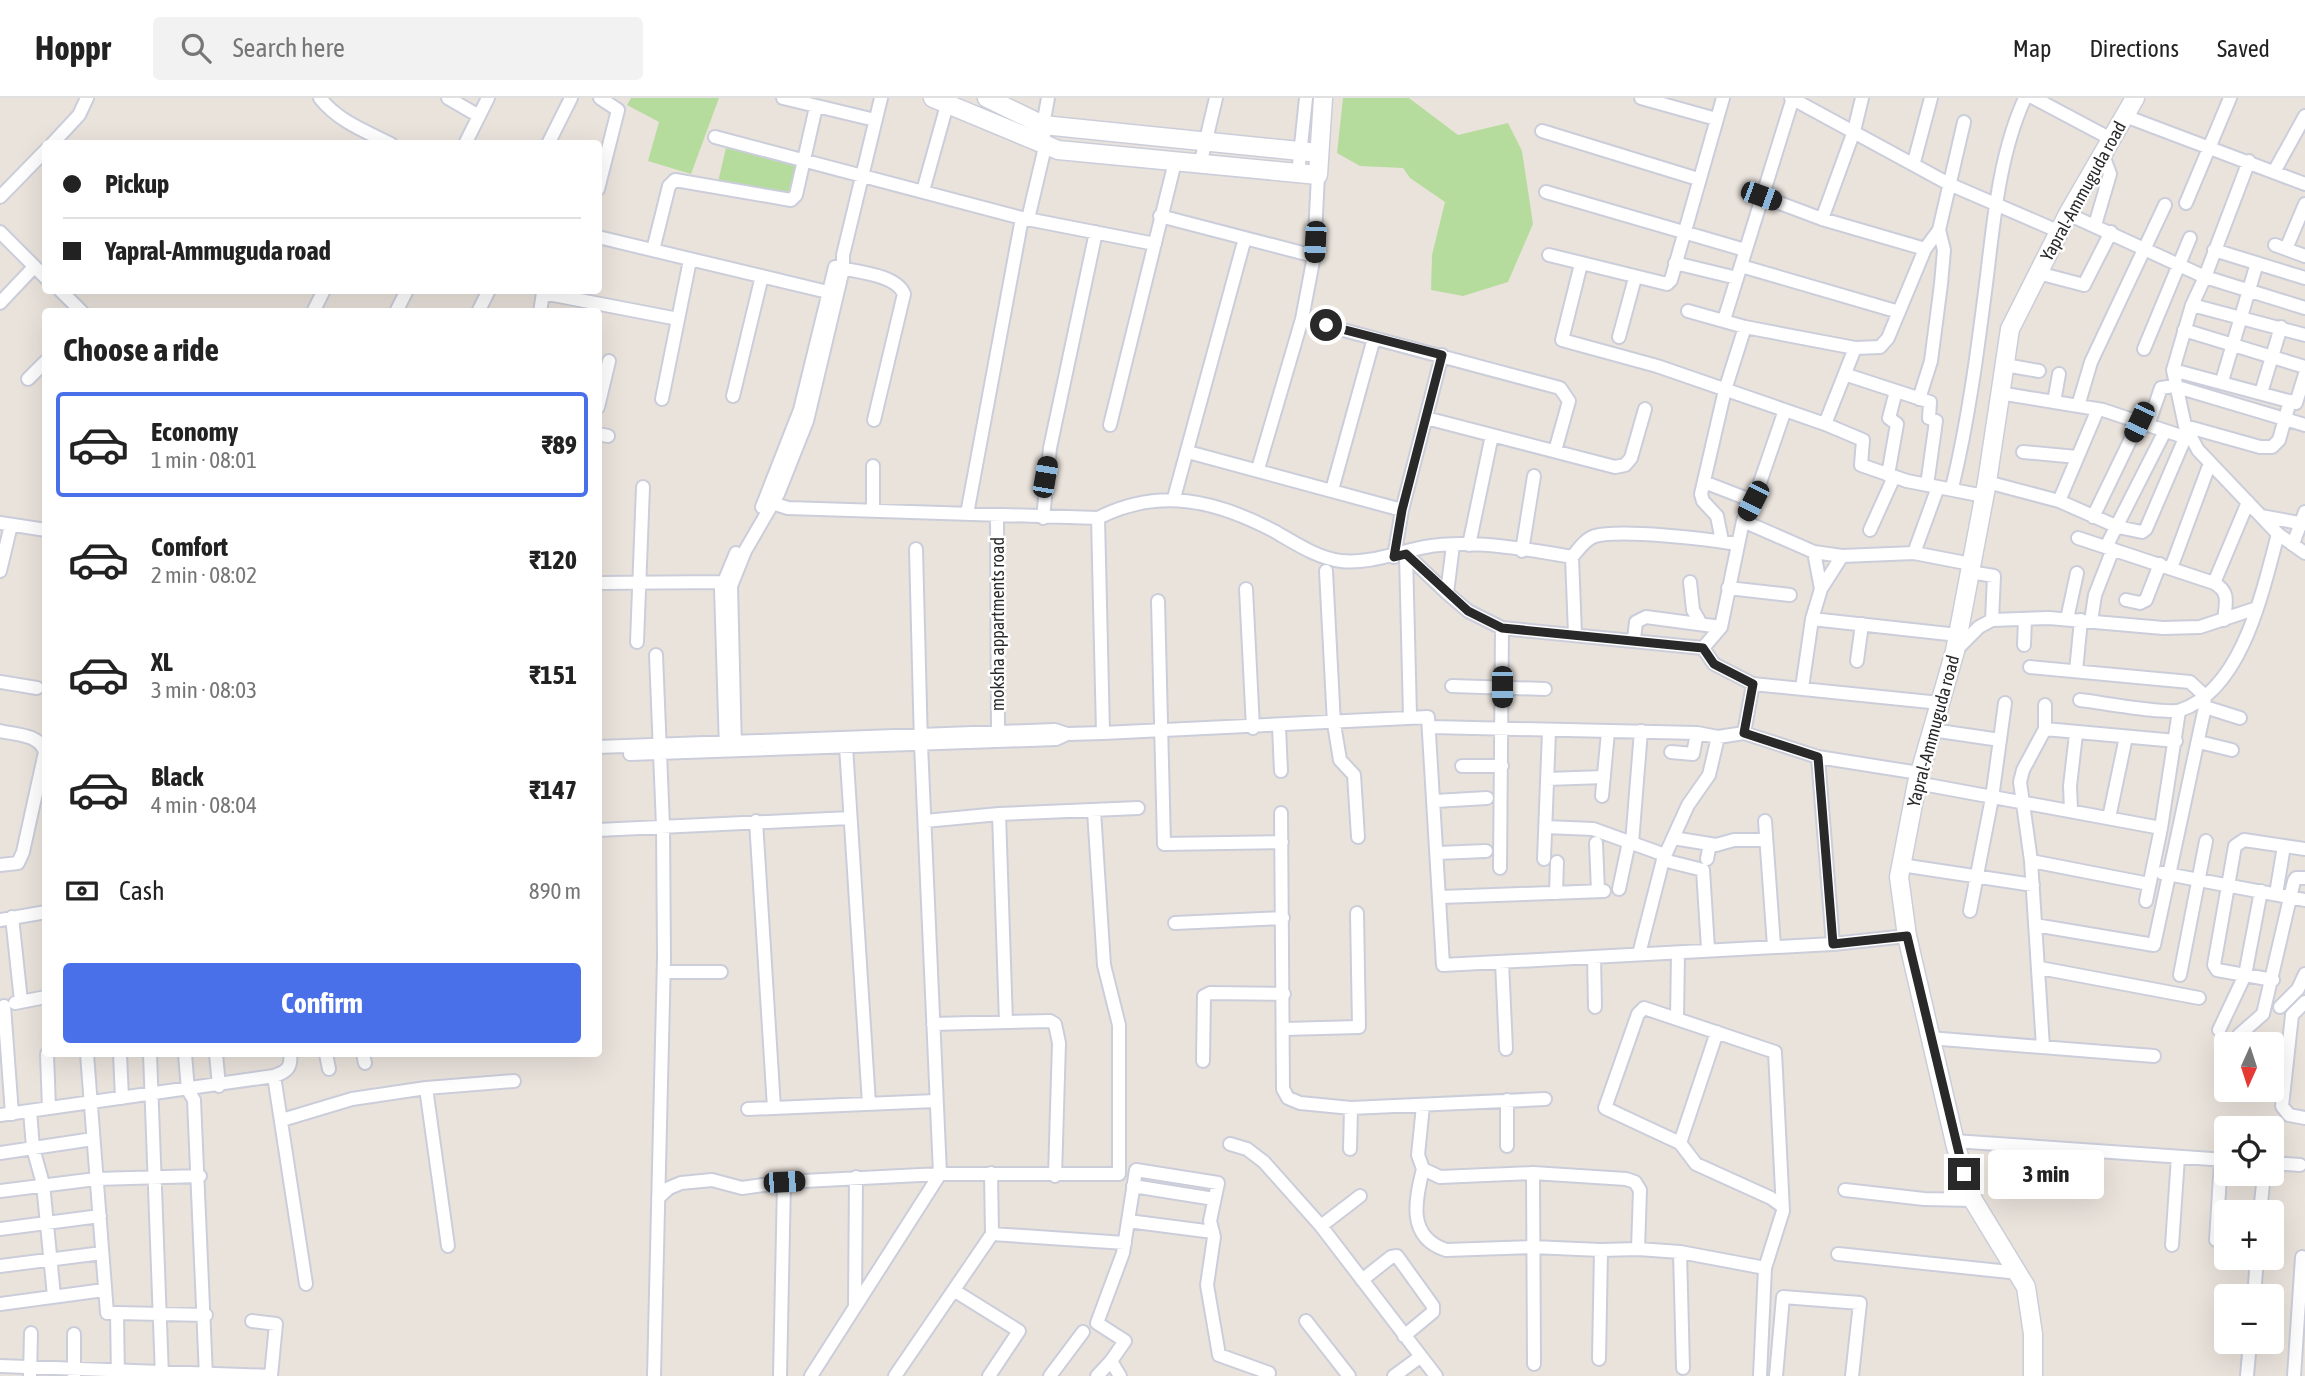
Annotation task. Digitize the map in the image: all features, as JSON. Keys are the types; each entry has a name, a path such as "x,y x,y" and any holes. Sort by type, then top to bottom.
{"main road":[{"path":"987,98 1043,125 1319,153"},
{"path":"940,101 1045,147 1318,175 1323,98"},
{"name":"Yapral-Ammuguda road","path":"2033,1376 2033,1334 2026,1287 1973,1200 1954,1141 1907,936 1899,877 1918,778 1957,643 2010,330 2068,214 2135,98"}],"street":[{"path":"56,140 79,115 87,98"},
{"path":"320,98 329,109 356,127 383,140"},
{"path":"448,98 479,116"},
{"path":"467,140 488,98"},
{"path":"550,140 571,98"},
{"path":"600,98 618,110 602,173"},
{"path":"730,745 725,600 727,584 769,503 800,410 834,293 881,98"},
{"path":"967,514 1025,218 1045,147 1043,125 1048,98"},
{"path":"1200,165 1216,98"},
{"path":"1298,174 1306,98"},
{"path":"1641,98 1717,119"},
{"path":"1549,255 1667,284 1723,98"},
{"path":"1724,320 1792,98 1914,162 1949,184 1996,201 2060,232"},
{"path":"1822,219 1854,131 1862,98"},
{"path":"1914,162 1931,98"},
{"path":"1952,488 1973,380 1996,201 2016,117 2025,98"},
{"path":"2034,98 2108,147 2110,174 2095,225"},
{"path":"2186,203 2230,98"},
{"path":"788,99 875,120"},
{"path":"923,191 940,101"},
{"path":"653,250 669,186 675,180 791,200 796,195 816,107"},
{"path":"2125,116 2275,170 2305,184"},
{"path":"2275,170 2305,116"},
{"path":"1688,311 1745,327 1855,348 1880,347 1888,338 1925,249 1939,230 1964,122"},
{"path":"1542,131 1698,179"},
{"path":"715,137 1025,218 1155,244"},
{"path":"0,197 42,154"},
{"path":"2249,161 2192,305 2173,370 2174,386 2187,435 2278,534 2305,553"},
{"path":"1110,425 1175,162"},
{"path":"1258,469 1302,319 1314,256 1318,175"},
{"path":"1546,192 1745,250"},
{"path":"1761,196 1822,219 1925,249"},
{"path":"2305,204 2280,247 2305,256"},
{"path":"2078,406 2091,362 2165,205"},
{"path":"2068,214 2181,264 2204,277 2305,308"},
{"path":"1160,216 1314,256"},
{"path":"1919,399 1931,361 1941,284 1944,250 1939,230"},
{"path":"0,232 42,274"},
{"path":"1043,518 1050,448 1097,232"},
{"path":"2038,273 2084,285 2111,232"},
{"path":"602,238 834,293"},
{"path":"1174,498 1245,238"},
{"path":"2144,349 2190,238"},
{"path":"2214,250 2305,278"},
{"path":"662,399 690,260"},
{"path":"1675,263 1739,272 1899,312"},
{"path":"2221,381 2257,263"},
{"path":"1581,264 1562,340 1657,366 1825,424 1863,440 1861,465 1891,476 1933,486 1985,489 2059,501 2136,532 2146,529 2187,435"},
{"path":"0,303 34,267"},
{"path":"839,268 883,278 897,284 904,295 874,420"},
{"path":"733,396 762,276"},
{"path":"1619,337 1635,278"},
{"path":"64,294 78,308"},
{"path":"555,294 678,319"},
{"path":"2192,305 2305,335"},
{"path":"1302,319 1560,388 1569,401 1555,452"},
{"path":"1722,541 1717,516 1703,502 1704,482 1725,390 1745,327"},
{"path":"2261,393 2281,327"},
{"path":"2184,330 2305,367"},
{"path":"1332,490 1374,338"},
{"path":"1825,424 1847,375 1855,348"},
{"path":"1410,716 1400,555 1402,510 1442,355"},
{"path":"602,390 609,361"},
{"path":"2005,365 2039,371"},
{"path":"28,379 42,366"},
{"path":"2173,370 2261,393 2298,397"},
{"path":"2054,402 2059,374"},
{"path":"2000,393 2098,409 2165,431 2272,447 2279,440 2305,374"},
{"path":"1847,375 1930,402 1929,418 1936,421 1933,486 1913,553"},
{"path":"2094,517 2161,388 2174,386 2305,425"},
{"path":"1870,530 1891,476 1896,424 1889,418 1896,391"},
{"path":"1426,418 1615,467 1625,465 1631,458 1644,409"},
{"path":"2059,501 2098,409"},
{"path":"1703,648 1721,627 1743,521 1753,501 1785,410"},
{"path":"2076,671 2086,621 2110,548 2165,431"},
{"path":"1469,544 1492,435"},
{"path":"1188,452 1402,510"},
{"path":"2023,452 2077,457"},
{"path":"2126,600 2140,603 2146,600 2165,566 2210,463"},
{"path":"873,466 873,511"},
{"path":"1522,551 1534,477"},
{"path":"1704,482 1753,501"},
{"path":"637,642 643,487"},
{"path":"769,503 873,511 1098,518 1124,505 1174,498 1239,514 1328,558 1344,561 1400,555 1423,547 1469,544 1572,557"},
{"path":"2214,583 2248,502"},
{"name":"moksha appartments road","path":"997,516 998,733"},
{"path":"2261,516 2304,519 2293,544"},
{"path":"1098,518 1103,733"},
{"path":"1743,521 1814,552 1842,556 1913,553 1994,576 1992,620"},
{"path":"0,571 6,524 42,529"},
{"path":"1575,634 1572,557 1583,543 1603,534 1737,544"},
{"path":"2080,700 2179,711 2204,701 2235,661 2257,608 2278,534"},
{"path":"2078,538 2214,583 2224,589 2227,596 2224,620"},
{"path":"1447,593 1453,545"},
{"path":"811,1376 940,1174 920,740 916,549"},
{"path":"1814,552 1821,589"},
{"path":"1400,555 1468,611 1502,628 1634,639 1703,648 1714,664 1753,684 1940,703"},
{"path":"1802,688 1812,619 1821,589 1842,556"},
{"path":"1326,571 1334,723 1340,760 1344,768 1354,775 1358,837"},
{"path":"2067,619 2077,573"},
{"path":"1690,582 1693,610 1701,624"},
{"path":"602,583 727,584"},
{"path":"1728,587 1790,595"},
{"path":"1246,589 1253,728"},
{"path":"1158,601 1164,844 1282,842"},
{"path":"1812,619 1862,624 1957,643 1992,620 2067,619 2164,628 2200,627 2257,608"},
{"path":"1634,639 1639,618 1721,627"},
{"path":"2024,645 2025,619"},
{"path":"1857,662 1862,624"},
{"path":"1500,868 1502,628"},
{"path":"654,1376 664,972 663,826 656,655"},
{"path":"2030,667 2190,682 2204,701 2240,718"},
{"path":"0,682 37,688"},
{"path":"1744,733 1753,684"},
{"path":"1452,686 1545,689"},
{"path":"2035,925 2154,945 2199,742 2204,701"},
{"path":"1970,911 1992,798 2005,703"},
{"path":"2043,1047 2031,861 2020,782 2023,770 2045,729 2045,705"},
{"path":"2146,901 2161,828 2179,711"},
{"path":"730,745 846,746 1055,730 1067,734 1253,728 1410,716 1428,717 1431,727 1441,897 1440,951 1443,965 1833,944 1907,936"},
{"path":"1279,727 1281,771"},
{"path":"1431,727 1641,731 1697,733 1718,737 1744,733 1818,757 1918,778 1992,798 2161,828"},
{"path":"2045,729 2076,734 2176,741"},
{"path":"1931,730 2000,740"},
{"path":"0,731 36,739 42,743"},
{"path":"1549,731 1546,827 1556,893"},
{"path":"1619,889 1630,843 1641,731"},
{"path":"1602,796 1608,732"},
{"path":"1671,752 1693,754 1697,733"},
{"path":"602,747 1055,739 1067,734"},
{"path":"2071,810 2070,786 2076,734"},
{"path":"1639,954 1664,857 1688,805 1709,775 1718,737"},
{"path":"2109,818 2126,737"},
{"path":"2199,742 2232,750"},
{"path":"846,746 869,1104"},
{"path":"602,755 659,748"},
{"path":"1818,757 1833,944"},
{"path":"0,865 19,863 42,766"},
{"path":"1462,766 1502,766"},
{"path":"1547,779 1604,777"},
{"path":"1435,801 1488,798"},
{"path":"925,821 999,814 1138,808"},
{"path":"658,1198 669,1188 681,1183 712,1180 742,1188 856,1177 990,1173 1055,1176 1119,1174 1119,1025 1104,965 1094,811"},
{"path":"1281,813 1283,1088 1288,1098 1300,1103 1352,1108 1545,1099"},
{"path":"999,814 1006,1022"},
{"path":"602,830 850,818"},
{"path":"756,821 774,1108"},
{"path":"1765,821 1774,946"},
{"path":"1546,827 1593,829 1703,870 1708,949"},
{"path":"1673,838 1710,844 1734,840 1766,841"},
{"path":"2180,975 2206,841"},
{"path":"2273,979 2217,970 2214,965 2238,841 2305,849"},
{"path":"1441,897 1601,891 1596,843"},
{"path":"1707,859 1710,844"},
{"path":"2276,894 2284,846"},
{"path":"1438,853 1486,851"},
{"path":"2031,861 2149,884"},
{"path":"1900,865 2033,886"},
{"path":"2151,871 2305,900"},
{"path":"2242,1032 2263,1014 2296,878 2305,878"},
{"path":"2220,1030 2245,975 2261,891"},
{"path":"21,1001 6,919 42,913"},
{"path":"1284,1029 1359,1027 1357,913"},
{"path":"1175,923 1283,918"},
{"path":"1677,1019 1678,953"},
{"path":"1594,957 1595,1007"},
{"path":"1502,962 1506,1049"},
{"path":"2040,968 2199,998"},
{"path":"664,972 721,972"},
{"path":"2280,1007 2298,989 2305,974"},
{"path":"1203,1061 1204,996 1210,993 1284,994"},
{"path":"42,998 2,1006 6,1114 153,1092 219,1086 274,1076 286,1072 290,1066 290,1057"},
{"path":"2305,1002 2292,1015 2282,1107 2289,1115 2305,1118"},
{"path":"1760,1376 1765,1268 1782,1206 1775,1052 1644,1008 1638,1014 1605,1108 1680,1143 1696,1164 1771,1198 1782,1206"},
{"path":"933,1024 1050,1021 1058,1028 1055,1176"},
{"path":"1680,1143 1717,1032"},
{"path":"1929,1038 2154,1056"},
{"path":"47,1057 49,1108"},
{"path":"87,1057 107,1313 206,1315"},
{"path":"120,1057 122,1098"},
{"path":"150,1057 162,1373"},
{"path":"184,1057 188,1090 194,1100 200,1176 207,1374"},
{"path":"216,1057 219,1086"},
{"path":"327,1057 329,1069"},
{"path":"274,1076 306,1284"},
{"path":"282,1120 352,1099 426,1088 513,1080"},
{"path":"426,1088 447,1246"},
{"path":"1507,1100 1507,1146"},
{"path":"748,1109 935,1101"},
{"path":"1423,1106 1419,1155 1423,1169 1416,1198 1417,1225 1434,1246 1446,1250 1532,1247 1637,1249 1680,1252 1765,1268"},
{"path":"1350,1149 1352,1108"},
{"path":"30,1111 33,1148 43,1184 54,1296"},
{"path":"0,1153 93,1139"},
{"path":"1954,1141 2214,1159"},
{"path":"1230,1144 1247,1149 1264,1163 1321,1226 1436,1376"},
{"path":"2172,1245 2178,1157"},
{"path":"2284,1164 2300,1165"},
{"path":"1423,1169 1440,1177 1533,1173 1626,1179 1634,1182 1640,1190 1637,1249"},
{"path":"1097,1376 1125,1341 1097,1323 1125,1243 1136,1170 1218,1183 1210,1221 1213,1232 1208,1285 1219,1355 1269,1373 1268,1376"},
{"path":"895,1376 992,1234 990,1173"},
{"path":"1533,1173 1534,1364"},
{"path":"0,1191 96,1179 200,1176"},
{"path":"855,1306 856,1177"},
{"path":"780,1376 784,1182"},
{"path":"1845,1189 1924,1199 1973,1200"},
{"path":"1321,1226 1360,1196"},
{"path":"0,1229 100,1216"},
{"path":"1128,1221 1213,1232"},
{"path":"992,1234 1125,1243"},
{"path":"1599,1359 1601,1250"},
{"path":"1680,1252 1683,1368"},
{"path":"0,1266 102,1254"},
{"path":"1838,1254 2019,1273"},
{"path":"1362,1280 1391,1257 1397,1256 1433,1306 1433,1312 1405,1336"},
{"path":"2294,1376 2302,1257"},
{"path":"0,1304 104,1290"},
{"path":"955,1291 1019,1331 989,1376"},
{"path":"1776,1376 1783,1297 1860,1303 1852,1376"},
{"path":"117,1313 118,1373"},
{"path":"0,1366 30,1371 271,1376 276,1324 252,1321"},
{"path":"1306,1321 1348,1376"},
{"path":"1054,1375 1083,1332"},
{"path":"30,1333 30,1371"},
{"path":"74,1334 74,1372"},
{"path":"2247,1376 2249,1354"},
{"path":"1394,1376 1420,1357"},
{"path":"1111,1361 1120,1376"}],"green space":[{"path":"631,98 719,98 691,174 648,161 659,122 627,105"},
{"path":"1343,98 1409,98 1458,135 1508,123 1522,151 1533,224 1508,282 1463,296 1431,290 1432,255 1445,202 1410,178 1403,168 1360,166 1337,153"},
{"path":"726,148 800,165 791,200 718,182"}],"route":[{"path":"1326,325 1442,355 1402,510 1394,557 1406,554 1468,611 1502,628 1634,639 1703,648 1714,664 1753,684 1744,733 1818,757 1833,944 1907,936 1935,1064 1964,1174"}]}
